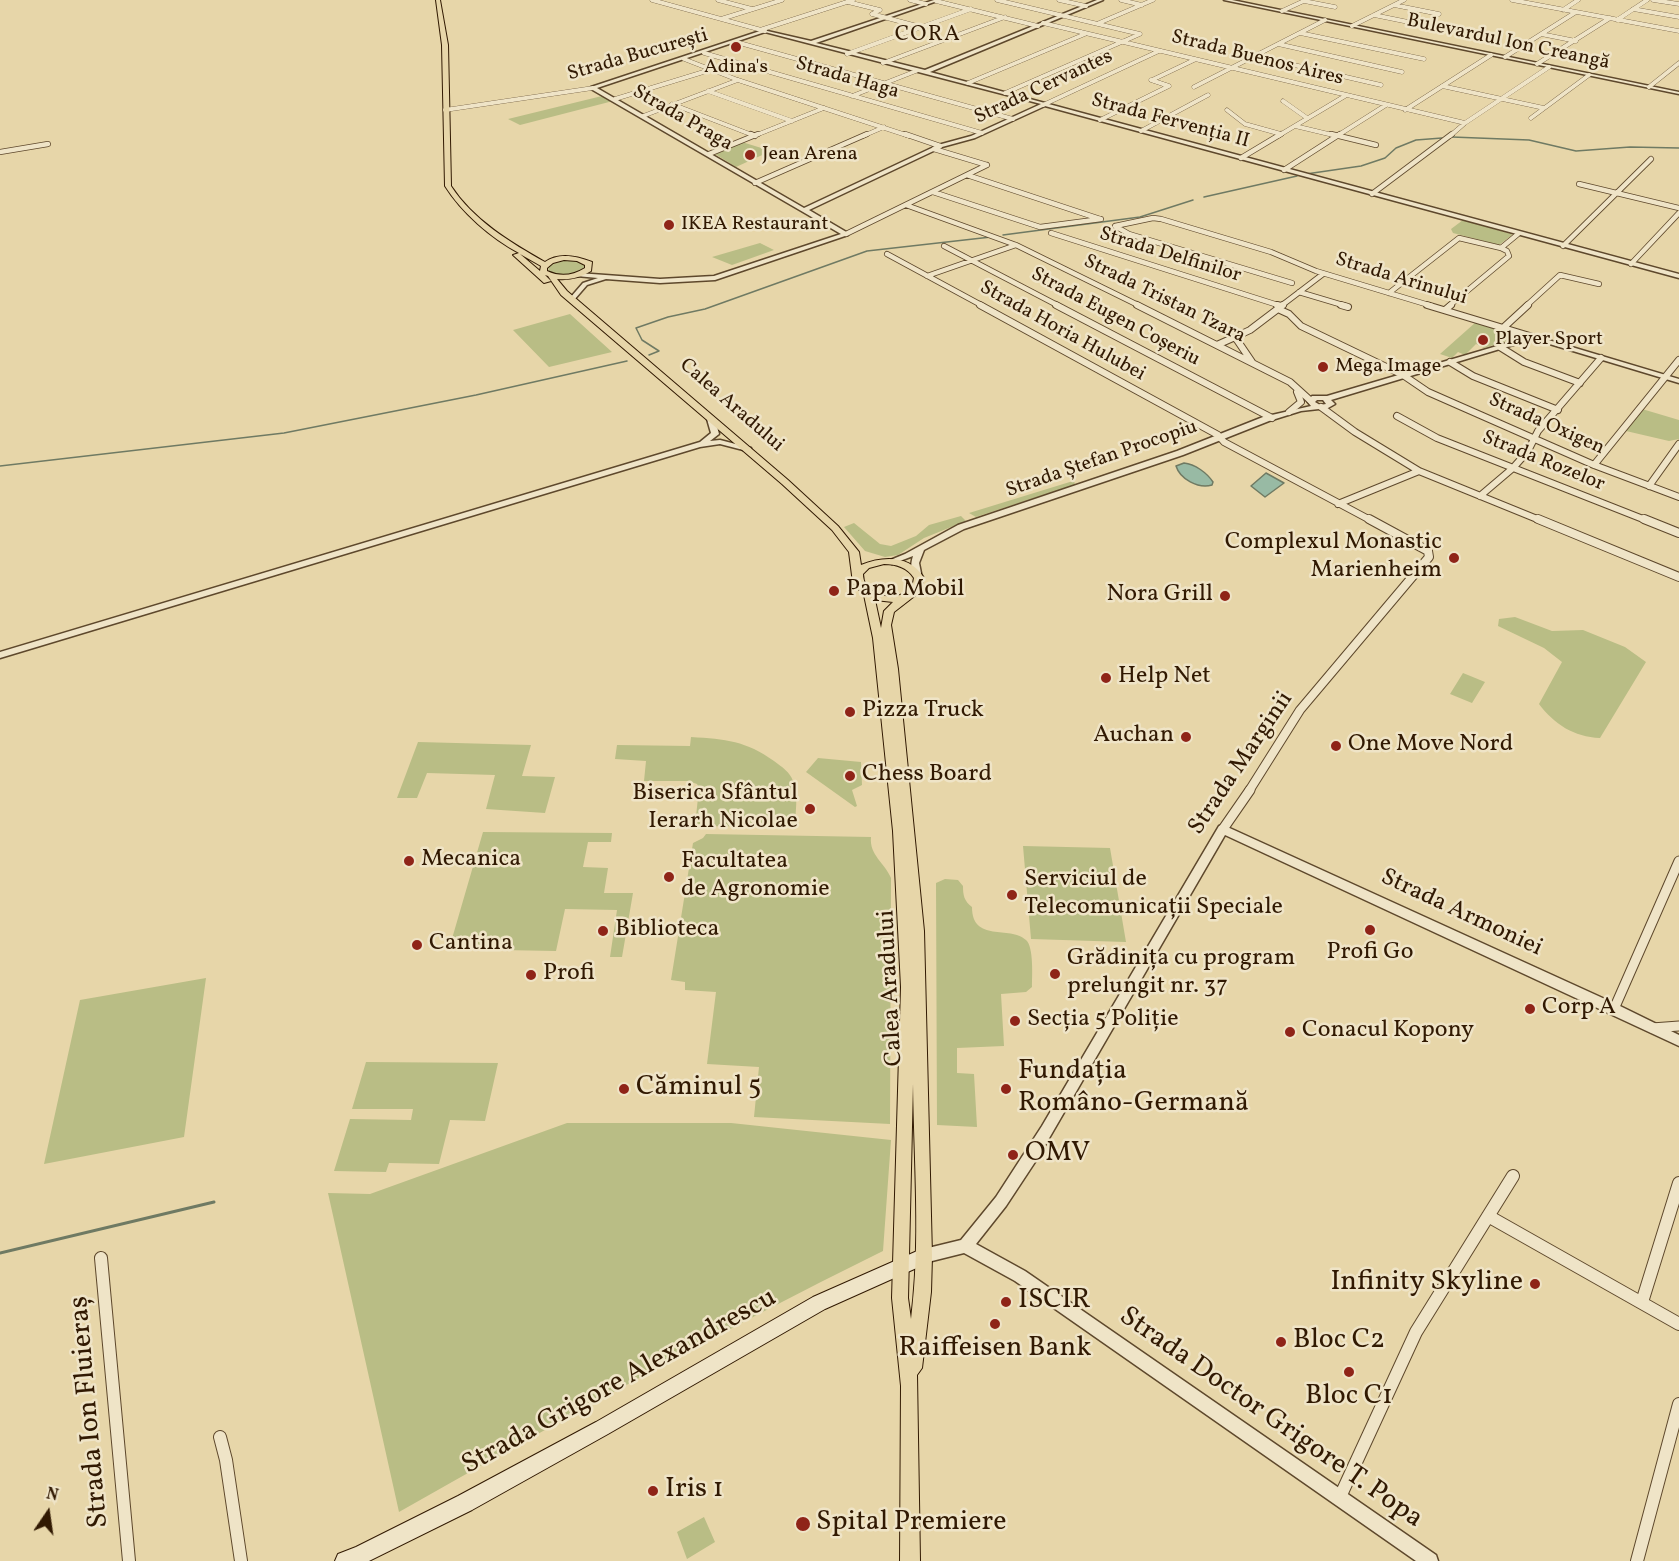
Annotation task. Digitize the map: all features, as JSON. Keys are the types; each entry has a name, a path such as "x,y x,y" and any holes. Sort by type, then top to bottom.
{"main road":[{"path":"438,0 445,45 448,186 457,200 512,247 545,265 560,259"},
{"path":"500,237 560,259 582,260 589,266 586,271 575,276 551,276"},
{"path":"500,237 502,243 555,288 572,299 575,276"},
{"name":"Calea Aradului","path":"545,265 544,273 551,276 564,292 835,528 854,552 858,573"},
{"path":"854,552 911,567 917,573 919,584 917,589 906,597 887,600 869,596 857,585 858,573 868,565 888,561"},
{"name":"Calea Aradului","path":"869,596 878,638 905,904 908,987 903,1264 900,1298 910,1386 910,1561"},
{"name":"Calea Aradului","path":"906,597 890,611 886,625 893,675 917,931 924,1256 923,1292 910,1386"},
{"name":"Strada Grigore Alexandrescu","path":"356,1559 465,1503 602,1428 819,1303 924,1256"}],"street":[{"name":"Strada Fervenția II","path":"656,0 847,54 968,83 1679,276"},
{"path":"718,0 753,9"},
{"path":"720,19 781,0"},
{"name":"Strada București","path":"445,110 593,88 704,53 853,0"},
{"path":"910,0 927,4"},
{"path":"810,44 937,0"},
{"name":"Strada Buenos Aires","path":"937,0 1465,123"},
{"path":"997,0 1140,34 1005,93"},
{"path":"1059,0 1086,6"},
{"path":"925,72 1101,0"},
{"path":"1121,0 1142,5"},
{"path":"1098,23 1153,0"},
{"name":"Bulevardul Ion Creangă","path":"1226,0 1679,93"},
{"path":"1352,26 1404,0"},
{"path":"1513,0 1679,31"},
{"path":"1563,9 1578,0"},
{"path":"1617,20 1647,0"},
{"path":"1653,0 1679,4"},
{"path":"1282,11 1305,1 1335,7"},
{"path":"848,2 879,9 871,14 921,27"},
{"path":"1394,5 1439,14"},
{"path":"847,54 971,9"},
{"path":"1633,9 1679,18"},
{"path":"1505,57 1576,12"},
{"path":"1373,15 1428,26"},
{"path":"882,63 1005,17"},
{"path":"1537,64 1610,18"},
{"path":"1195,89 1194,87 1325,20"},
{"path":"968,83 1086,33"},
{"path":"1300,33 1424,59"},
{"path":"1541,34 1576,40"},
{"path":"736,42 1013,119"},
{"path":"1278,44 1402,72"},
{"name":"Strada Cervantes","path":"804,210 937,147 982,133 1159,51"},
{"name":"Strada Haga","path":"704,53 982,133"},
{"path":"1405,110 1491,55"},
{"path":"1255,56 1381,85"},
{"path":"575,276 675,281 715,278 846,234 987,165 884,127 738,80 684,59"},
{"path":"1100,120 1168,86 1152,80 1194,60"},
{"path":"1649,87 1679,63"},
{"path":"1372,194 1431,152 1465,123 1549,67"},
{"path":"615,99 710,70"},
{"path":"852,96 916,71"},
{"path":"1531,118 1589,75"},
{"path":"643,116 738,80"},
{"path":"1442,86 1544,108"},
{"name":"Strada Praga","path":"593,88 846,234"},
{"path":"707,91 792,121"},
{"path":"1141,131 1207,94"},
{"path":"1241,158 1345,96"},
{"path":"1284,101 1307,118"},
{"path":"672,104 755,136"},
{"path":"1284,170 1386,105"},
{"path":"709,154 824,108"},
{"path":"1227,110 1245,124 1281,134"},
{"path":"1295,126 1376,145"},
{"path":"755,183 884,127"},
{"path":"0,152 48,144"},
{"path":"1563,246 1651,159"},
{"path":"933,192 1043,227 1101,219 967,175"},
{"path":"1580,184 1679,210 1631,264"},
{"name":"Strada Tristan Tzara","path":"906,205 1016,245 1252,362 1322,402 1355,432 1419,471 1480,496"},
{"name":"Strada Arinului","path":"1306,287 1127,233 1115,226 1153,218 1161,219 1271,252 1323,274 1679,381"},
{"name":"Strada Delfinilor","path":"1051,233 1279,308 1301,326 1403,375"},
{"path":"1501,248 1518,234"},
{"path":"1389,293 1459,238 1466,238 1507,251 1509,256 1445,310"},
{"path":"927,276 1016,245"},
{"name":"Strada Eugen Coșeriu","path":"944,246 1272,418"},
{"name":"Strada Horia Hulubei","path":"887,254 1221,438"},
{"path":"589,266 628,278"},
{"path":"1217,345 1235,337 1279,308 1323,274"},
{"path":"1503,328 1560,275 1599,284"},
{"path":"572,299 581,286 588,282 628,278"},
{"path":"1299,292 1348,307"},
{"path":"1235,337 1252,362"},
{"name":"Strada Ștefan Procopiu","path":"888,561 907,557 942,535 974,522 1221,438 1293,410 1533,337"},
{"path":"1500,347 1524,362 1580,383"},
{"path":"1602,358 1534,438 1528,451 1513,468 1480,496 1679,577"},
{"path":"1594,465 1679,360"},
{"path":"1450,362 1473,375 1558,410"},
{"name":"Strada Oxigen","path":"1403,375 1428,392 1594,465 1679,497"},
{"path":"1293,384 1302,400 1300,405 1293,410"},
{"name":"Strada Tristan Tzara","path":"1293,410 1314,409 1338,418"},
{"name":"Strada Rozelor","path":"1397,416 1437,438 1679,533"},
{"path":"699,445 711,439 715,434 711,419"},
{"name":"Strada Marginii","path":"965,1246 991,1218 1017,1183 1135,976 1223,829 1271,759 1300,710 1313,698 1430,554 1221,438"},
{"path":"0,654 699,445 720,442 748,450"},
{"path":"1649,486 1679,444"},
{"path":"1338,504 1419,471"},
{"path":"917,573 915,563 921,547"},
{"name":"Strada Armoniei","path":"1223,829 1679,1041"},
{"path":"1614,1009 1679,861"},
{"path":"1652,1028 1679,1026"},
{"path":"1339,1499 1416,1332 1513,1176"},
{"path":"1642,1302 1679,1183"},
{"path":"1488,1216 1679,1323"},
{"path":"924,1256 965,1246"},
{"name":"Strada Doctor Grigore T. Popa","path":"965,1246 1020,1276 1430,1561"},
{"name":"Strada Ion Fluieraș","path":"101,1258 129,1561"},
{"path":"1637,1561 1679,1404"},
{"path":"220,1437 226,1460 241,1561"}],"green space":[{"path":"602,96 613,101 520,125 508,119"},
{"path":"742,142 771,151 736,167 715,154"},
{"path":"1463,220 1512,235 1499,245 1453,233 1451,229"},
{"path":"760,243 774,250 732,265 712,257"},
{"path":"567,259 582,262 585,267 568,275 549,272 548,266"},
{"path":"570,314 612,352 549,367 513,330"},
{"name":"Player Sport","path":"1476,322 1523,336 1484,348 1476,344 1465,355 1458,352 1452,358 1440,354"},
{"path":"1642,409 1679,420 1679,439 1669,441 1626,431"},
{"path":"1073,481 1074,485 976,517 969,513"},
{"path":"961,516 966,521 924,538 898,555 885,557 865,551 844,527 854,523 880,544 891,546 916,536 929,525"},
{"path":"1515,617 1552,631 1583,630 1625,647 1646,662 1600,738 1582,735 1565,728 1551,718 1539,704 1562,662 1544,648 1498,626 1499,619"},
{"path":"1463,673 1485,682 1472,703 1450,694"},
{"path":"691,737 725,740 745,745 764,754 785,770 795,786 795,827 695,826 699,788 697,784 688,781 644,781 646,761 615,759 617,745 690,746"},
{"path":"418,742 531,745 522,776 555,777 545,813 486,809 495,775 427,773 417,798 397,798"},
{"path":"818,758 861,762 862,785 852,790 857,806 855,807 806,772"},
{"path":"483,832 612,833 611,842 588,842 583,867 608,868 604,893 633,893 622,957 610,957 617,910 565,909 556,951 449,949"},
{"path":"706,834 871,837 872,849 891,878 890,1124 754,1117 759,1067 707,1064 716,992 685,990 685,982 671,980 693,843"},
{"path":"1023,846 1110,848 1126,942 1031,939"},
{"path":"945,879 958,880 963,886 964,898 972,907 978,925 985,929 1019,936 1029,944 1031,955 1032,987 1026,992 1001,994 1004,1046 957,1048 957,1073 974,1074 977,1127 937,1125 936,883"},
{"path":"206,978 184,1137 44,1164 80,1000"},
{"path":"366,1062 498,1063 485,1121 450,1120 439,1164 389,1163 386,1172 334,1171 350,1119 411,1120 413,1109 352,1109"},
{"path":"567,1123 731,1123 891,1140 883,1251 699,1345 399,1512 328,1193 370,1194"},
{"path":"704,1517 715,1542 687,1559 677,1532"}],"shaded area":[{"path":"1184,463 1204,472 1213,482 1212,485 1201,486 1185,479 1176,466"},
{"path":"1266,473 1284,483 1265,497 1251,486"}],"waterway":[{"path":"1452,137 1529,140 1576,151 1630,147 1679,148"},
{"path":"1306,174 1361,166 1385,158 1396,148 1416,140 1442,138"},
{"path":"1204,197 1297,176"},
{"path":"1003,235 1140,217 1193,200"},
{"path":"649,355 659,351 642,340 636,328 668,317 705,309 867,251 991,237"},
{"path":"0,466 284,433 476,395 627,361"},
{"path":"0,1253 214,1202"}],"place":[{"name":"Adina's","path":"736,47"},
{"name":"Jean Arena","path":"750,155"},
{"name":"IKEA Restaurant","path":"669,225"},
{"name":"Player Sport","path":"1483,340"},
{"name":"Mega Image","path":"1323,367"},
{"name":"Complexul Monastic Marienheim","path":"1454,558"},
{"name":"Papa Mobil","path":"834,591"},
{"name":"Nora Grill","path":"1225,596"},
{"name":"Help Net","path":"1106,678"},
{"name":"Pizza Truck","path":"850,712"},
{"name":"Auchan","path":"1186,737"},
{"name":"One Move Nord","path":"1336,746"},
{"name":"Chess Board","path":"850,776"},
{"name":"Biserica Sfântul Ierarh Nicolae","path":"810,809"},
{"name":"Mecanica","path":"409,861"},
{"name":"Facultatea de Agronomie","path":"669,877"},
{"name":"Serviciul de Telecomunicații Speciale","path":"1012,895"},
{"name":"Profi Go","path":"1370,930"},
{"name":"Biblioteca","path":"603,931"},
{"name":"Cantina","path":"417,945"},
{"name":"Grădinița cu program prelungit nr. 37","path":"1055,974"},
{"name":"Profi","path":"531,975"},
{"name":"Corp A","path":"1530,1009"},
{"name":"Secția 5 Poliție","path":"1015,1021"},
{"name":"Conacul Kopony","path":"1290,1032"},
{"name":"Căminul 5","path":"624,1089"},
{"name":"Fundația Româno-Germană","path":"1006,1089"},
{"name":"OMV","path":"1013,1155"},
{"name":"Infinity Skyline","path":"1535,1284"},
{"name":"ISCIR","path":"1006,1302"},
{"name":"Raiffeisen Bank","path":"995,1324"},
{"name":"Bloc C2","path":"1281,1342"},
{"name":"Bloc C1","path":"1349,1372"},
{"name":"Iris 1","path":"653,1491"},
{"name":"Spital Premiere","path":"803,1524"}],"district":[{"name":"CORA","path":"928,36"}]}
